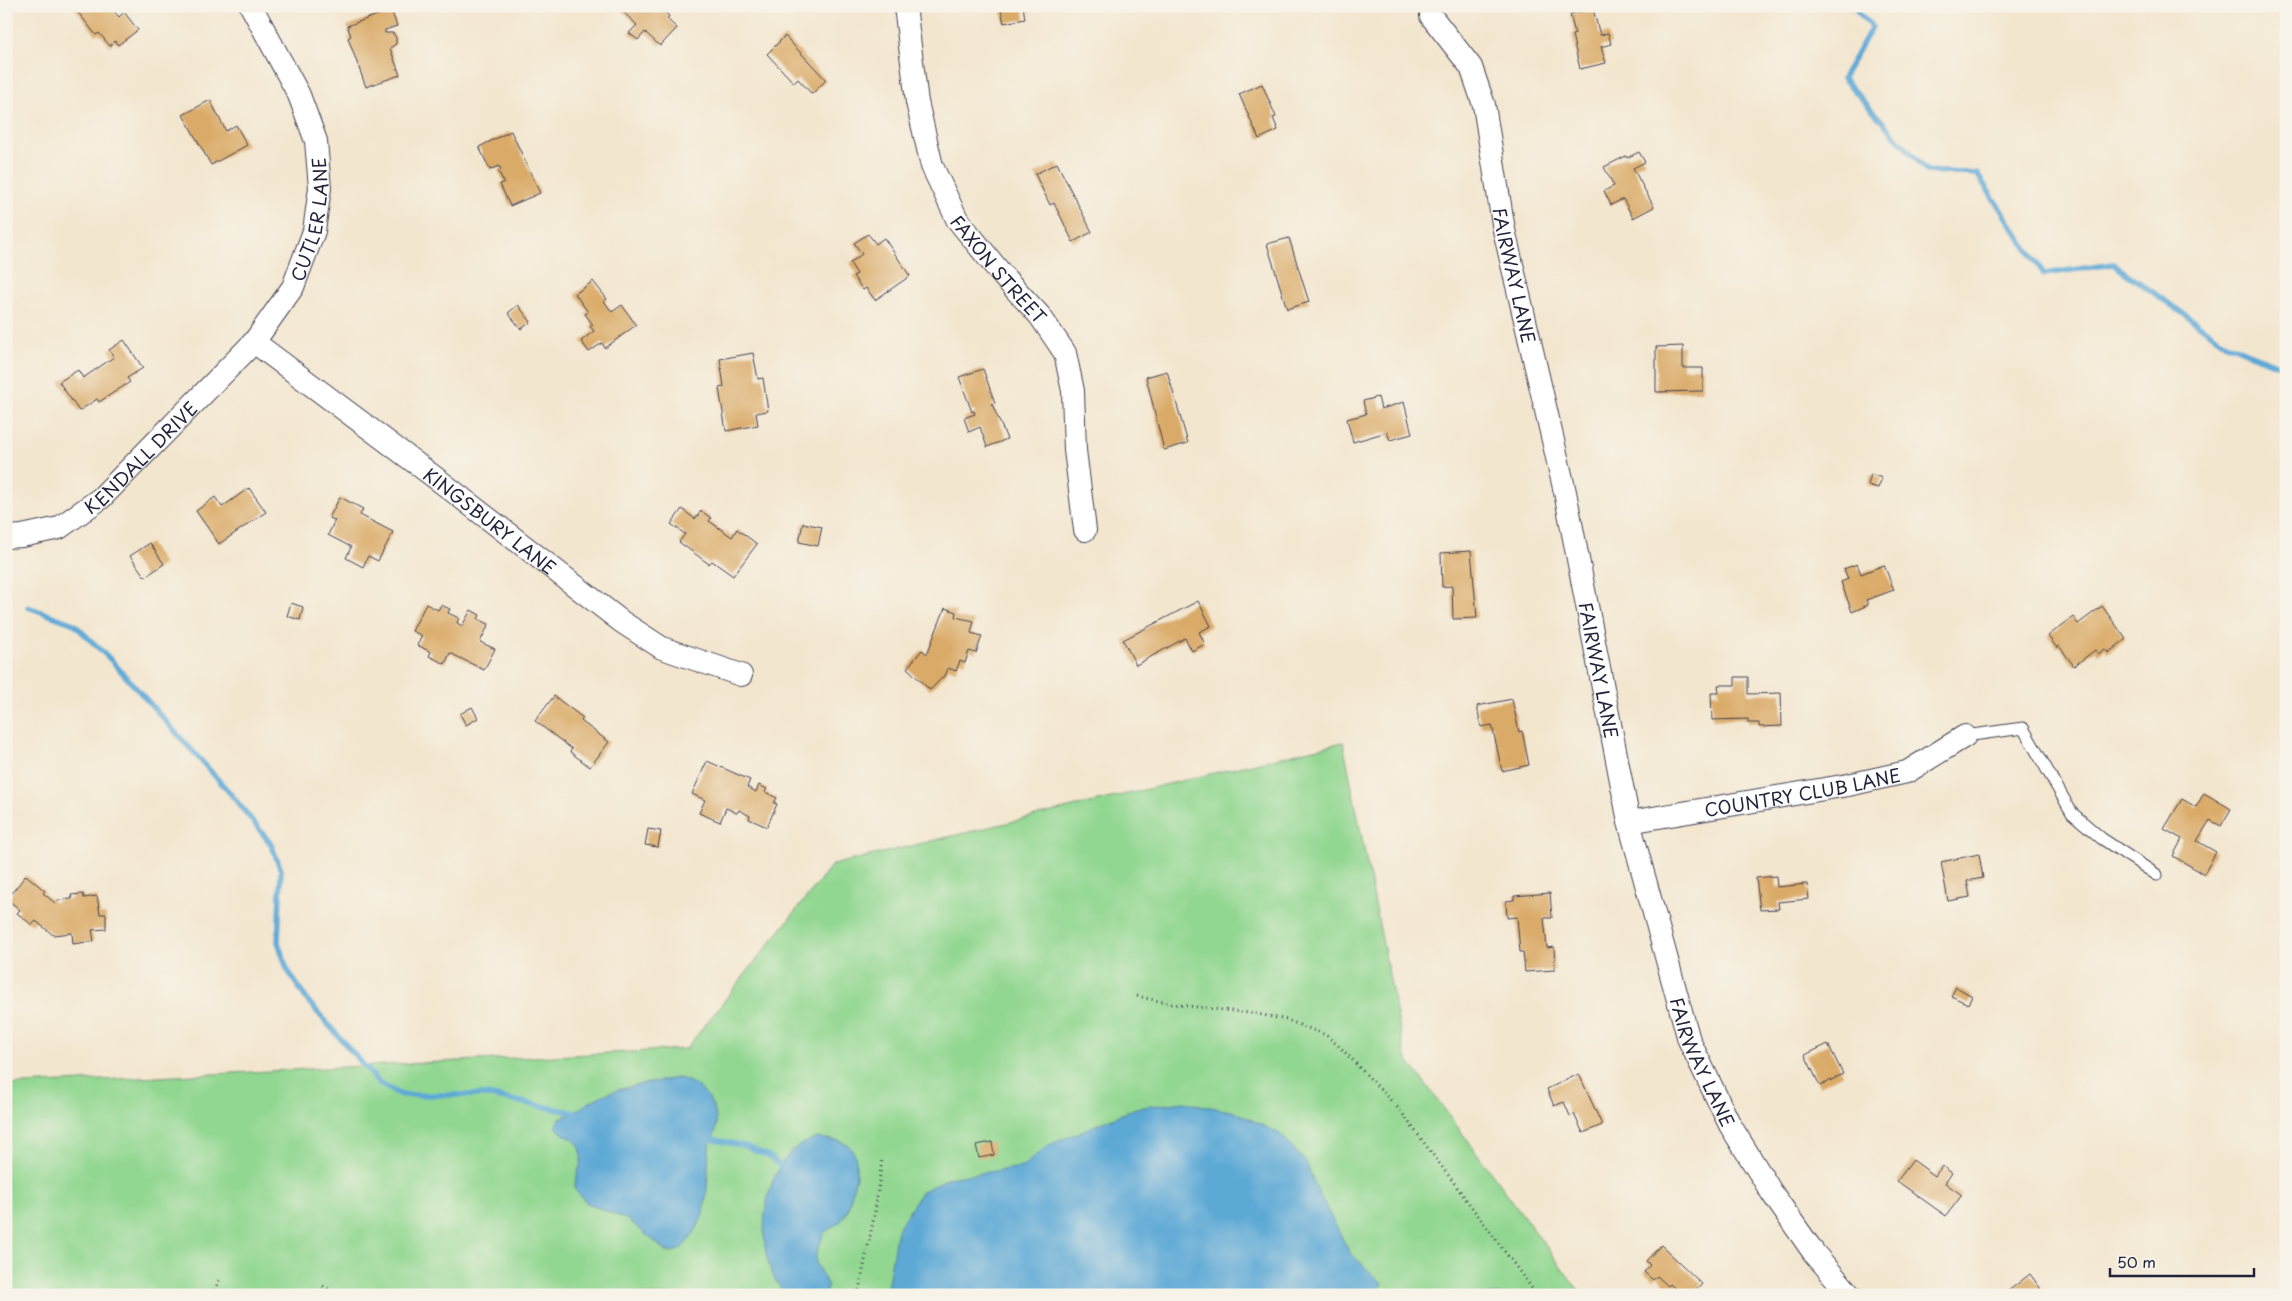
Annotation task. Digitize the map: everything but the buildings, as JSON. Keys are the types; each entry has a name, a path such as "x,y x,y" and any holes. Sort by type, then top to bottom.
{"street":[{"name":"CUTLER LANE","path":"250,6 302,105 316,141 320,188 314,231 292,287 254,342"},
{"name":"FAXON STREET","path":"905,6 917,102 932,166 957,219 1003,276 1040,316 1065,353 1072,391 1075,450 1084,530"},
{"name":"FAIRWAY LANE","path":"1431,16 1471,67 1484,105 1504,230 1564,492 1629,822 1689,1040 1730,1125 1772,1193 1814,1253 1850,1295"},
{"name":"KENDALL DRIVE","path":"6,537 22,536 58,528 101,498 254,342"},
{"name":"KINGSBURY LANE","path":"254,342 441,482 622,622 662,648 741,675"},
{"name":"COUNTRY CLUB LANE","path":"1629,822 1848,785 1907,772 1966,736"}],"lane":[{"path":"1966,736 2023,728 2072,813 2101,838 2157,875"}],"path":[{"path":"1137,996 1171,1004 1258,1014 1287,1020 1326,1035 1342,1048 1399,1109 1537,1295"},
{"path":"858,1295 876,1212 882,1159"},
{"path":"213,1295 219,1280"},
{"path":"323,1286 339,1295"}],"green space":[{"path":"1343,742 1405,1056 1582,1295 6,1295 6,1085 686,1049 832,865"}],"water":[{"path":"678,1078 694,1084 706,1096 714,1111 716,1128 709,1146 706,1198 700,1221 688,1241 678,1250 670,1252 666,1251 628,1220 587,1203 574,1189 581,1161 580,1148 571,1138 560,1132 556,1125 559,1119 606,1094 637,1085"},
{"path":"1184,1102 1236,1112 1280,1134 1305,1161 1321,1198 1350,1253 1383,1284 1375,1295 886,1295 897,1230 921,1192 948,1178 1022,1167 1049,1145 1136,1108"},
{"path":"818,1138 840,1141 849,1146 856,1160 856,1177 848,1209 842,1220 824,1233 816,1255 816,1263 828,1286 824,1295 787,1295 776,1280 768,1262 764,1240 768,1195 776,1175 786,1158 800,1145"}],"waterway":[{"path":"1853,6 1872,27 1843,78 1927,171 1977,174 2044,274 2113,264 2226,344 2286,368"},
{"path":"28,607 74,624 111,660 230,793 271,844 281,870 278,942 287,969 307,1000 380,1084 401,1095 486,1095 581,1114"},
{"path":"706,1138 745,1146 772,1158 785,1171"}]}
